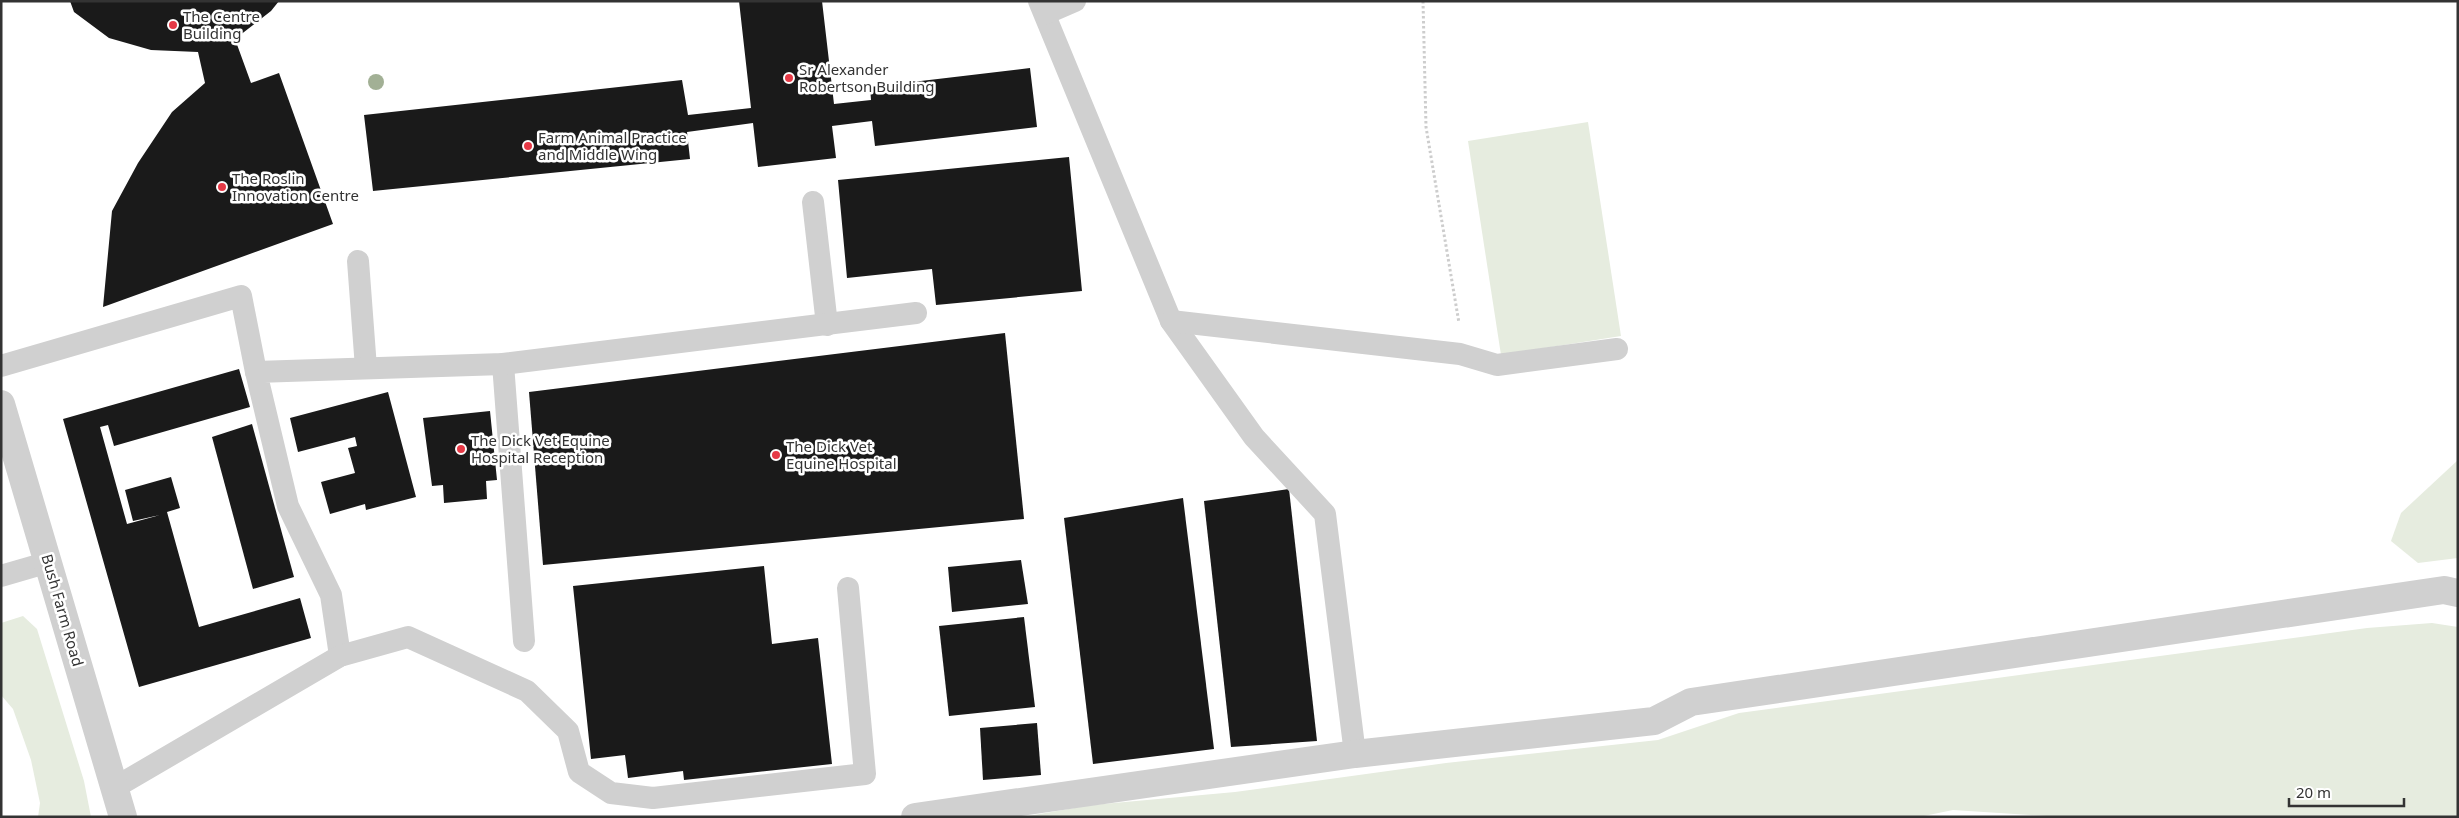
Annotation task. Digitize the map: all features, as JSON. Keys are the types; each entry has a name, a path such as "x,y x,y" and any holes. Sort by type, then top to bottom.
{"street":[{"name":"Bush Farm Road","path":"1,404 123,817"},
{"path":"915,817 1355,754 1654,721 1691,702 2444,590 2458,593"}],"lane":[{"path":"1075,1 1042,8 1171,321 1254,437 1325,514 1355,754"},
{"path":"813,202 828,325"},
{"path":"358,260 366,368"},
{"path":"1,366 241,296 256,372 288,506 331,595 340,656"},
{"path":"256,372 503,364 916,313"},
{"path":"1171,321 1460,354 1497,366 1617,349"},
{"path":"503,364 524,641"},
{"path":"1,576 49,562"},
{"path":"114,788 340,656 408,637 527,691 568,731 579,772 610,793 653,798 865,774 848,588"}],"path":[{"path":"1422,1 1426,127 1460,324 1460,354"}],"shaded area":[{"path":"1588,122 1621,336 1501,355 1468,141"},
{"path":"2458,460 2458,558 2418,563 2391,541 2401,513"},
{"path":"23,616 37,629 84,781 91,817 38,817 40,803 31,760 13,709 1,695 1,623"},
{"path":"2432,623 2458,627 2458,817 2062,817 1953,810 1919,817 1022,817 1092,805 1235,792 1446,763 1658,740 1739,713 2367,628"}],"building":[{"name":"The Roslin Innovation Centre","path":"70,1 279,1 271,11 235,39 251,83 279,73 333,224 103,307 112,211 138,163 172,112 205,83 198,52 151,50 109,38 74,12"},
{"path":"739,1 822,1 834,104 871,100 870,87 1030,68 1037,127 875,146 872,121 832,126 836,158 758,167 753,123 687,132 690,159 373,191 364,115 682,80 688,115 751,108"},
{"path":"1069,157 1082,291 936,305 932,269 847,278 838,180"},
{"name":"The Dick Vet Equine Hospital","path":"1005,333 1024,519 543,565 529,392"},
{"path":"239,369 250,407 114,446 108,425 100,427 127,524 160,515 133,521 125,490 171,477 180,508 167,512 199,627 300,598 311,638 139,687 63,419"},
{"path":"388,392 416,497 366,510 365,504 330,514 321,482 355,473 348,448 357,446 355,437 298,452 290,418"},
{"name":"The Dick Vet Equine Hospital Reception","path":"490,411 497,480 486,481 487,499 444,503 443,485 432,486 423,418"},
{"path":"252,424 294,577 253,589 212,437"},
{"path":"1289,489 1317,741 1231,747 1204,501"},
{"path":"1183,498 1214,749 1093,764 1064,518"},
{"path":"1021,560 1028,604 952,612 948,567"},
{"path":"764,566 772,644 818,638 832,764 684,780 683,771 628,778 625,755 591,759 573,586"},
{"path":"1024,617 1035,707 949,716 939,626"},
{"path":"1037,723 1041,775 983,780 980,728"}],"place":[{"name":"The Centre Building","path":"173,25"},
{"name":"Sr Alexander Robertson Building","path":"789,78"},
{"name":"Farm Animal Practice and Middle Wing","path":"528,146"},
{"name":"The Roslin Innovation Centre","path":"222,187"},
{"name":"The Dick Vet Equine Hospital Reception","path":"461,449"},
{"name":"The Dick Vet Equine Hospital","path":"776,455"}]}
